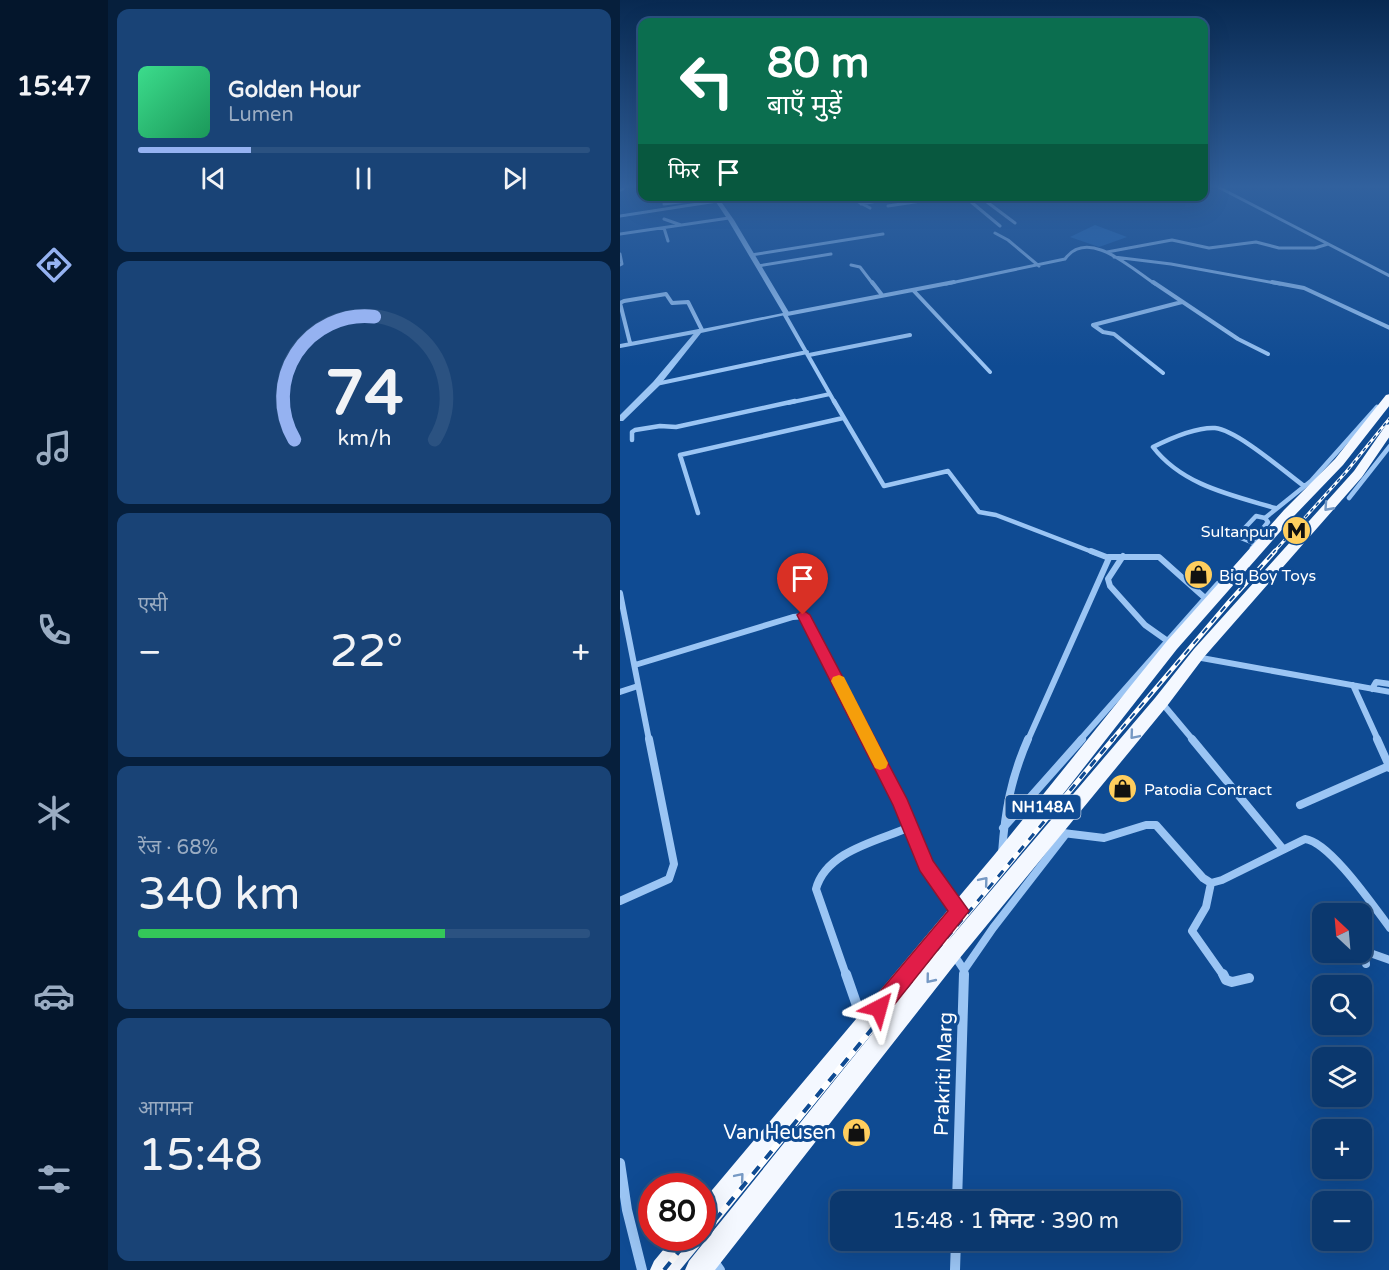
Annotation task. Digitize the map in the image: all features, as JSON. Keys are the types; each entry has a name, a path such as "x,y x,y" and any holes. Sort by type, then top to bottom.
{"highway":[{"name":"NH148A","path":"716,1205 864,1026 950,955 960,911 1169,643 1236,575 1289,513 1339,462 1390,395"},
{"name":"NH148A","path":"709,1265 950,955 1058,833 1196,657 1358,474 1390,428"},
{"path":"1236,575 1258,585"},
{"path":"663,1270 679,1251"}],"street":[{"path":"747,247 843,418 885,487 949,472 979,512 996,515 1108,557 1152,556 1163,560 1205,598"},
{"path":"752,255 801,247"},
{"path":"1017,247 1039,266"},
{"path":"620,345 1039,266 1065,260 1071,250 1078,247"},
{"path":"1093,247 1107,252 1244,342 1268,354"},
{"path":"1107,252 1133,247"},
{"path":"1276,247 1317,247"},
{"path":"1334,247 1390,276"},
{"path":"620,254 622,264 620,265"},
{"path":"758,266 831,254"},
{"path":"1113,257 1193,268 1307,289 1390,328"},
{"path":"851,265 862,268 882,296"},
{"path":"913,290 990,372"},
{"path":"630,344 620,303 622,301 666,294 672,303 689,303 700,330"},
{"path":"1163,373 1114,334 1103,332 1093,325 1182,302"},
{"path":"620,419 656,384 700,330"},
{"path":"656,384 910,335"},
{"path":"632,440 632,432 635,430 658,426 676,427 830,394"},
{"path":"1265,518 1304,486 1390,395"},
{"path":"698,513 679,458 681,454 843,418"},
{"path":"1275,508 1191,480 1167,462 1153,447 1181,436 1212,428 1219,429 1248,444 1304,486"},
{"path":"1349,498 1390,446"},
{"path":"1256,544 1241,538 1245,535 1240,533 1256,516 1265,518"},
{"path":"1003,828 1169,643 1205,598 1256,544 1256,537 1268,522 1265,518"},
{"path":"1123,556 1108,579 1110,586 1145,625 1169,643"},
{"path":"1002,860 1005,808 1016,766 1074,631 1109,561 1108,557"},
{"path":"620,593 674,869 669,879 620,901"},
{"path":"635,665 793,617 805,616 911,827 931,874 960,911"},
{"path":"1196,657 1390,692"},
{"path":"1372,688 1376,682 1390,684"},
{"path":"1300,805 1389,767 1353,685"},
{"path":"620,692 638,686"},
{"path":"1161,702 1283,849"},
{"path":"1058,833 1104,838 1146,825 1156,825 1203,878 1211,883 1222,880 1305,839 1320,844 1348,873 1390,928"},
{"path":"864,1026 835,947 816,889 817,883 822,874 842,856 911,827"},
{"path":"1211,883 1206,907 1193,926 1193,934 1215,961 1226,980 1232,982 1249,978"},
{"path":"1366,964 1365,957 1370,953 1390,960"},
{"name":"Prakriti Marg","path":"950,955 957,1191"},
{"path":"620,1163 627,1210 642,1270"},
{"path":"955,1270 956,1251"}],"railway":[{"path":"1273,553 1346,472 1390,418"},
{"path":"1112,740 1275,551"},
{"path":"916,975 1113,739"},
{"path":"716,1219 917,974"},
{"path":"664,1270 679,1251"}],"slow traffic":[{"path":"839,681 880,763"}],"place":[{"name":"Sultanpur","path":"1296,531"},
{"name":"Big Boy Toys","path":"1198,575"},
{"name":"Patodia Contract","path":"1123,789"},
{"name":"Van Heusen","path":"857,1132"}],"route":[{"path":"803,615 901,804 931,874 960,911 879,1008"}]}
